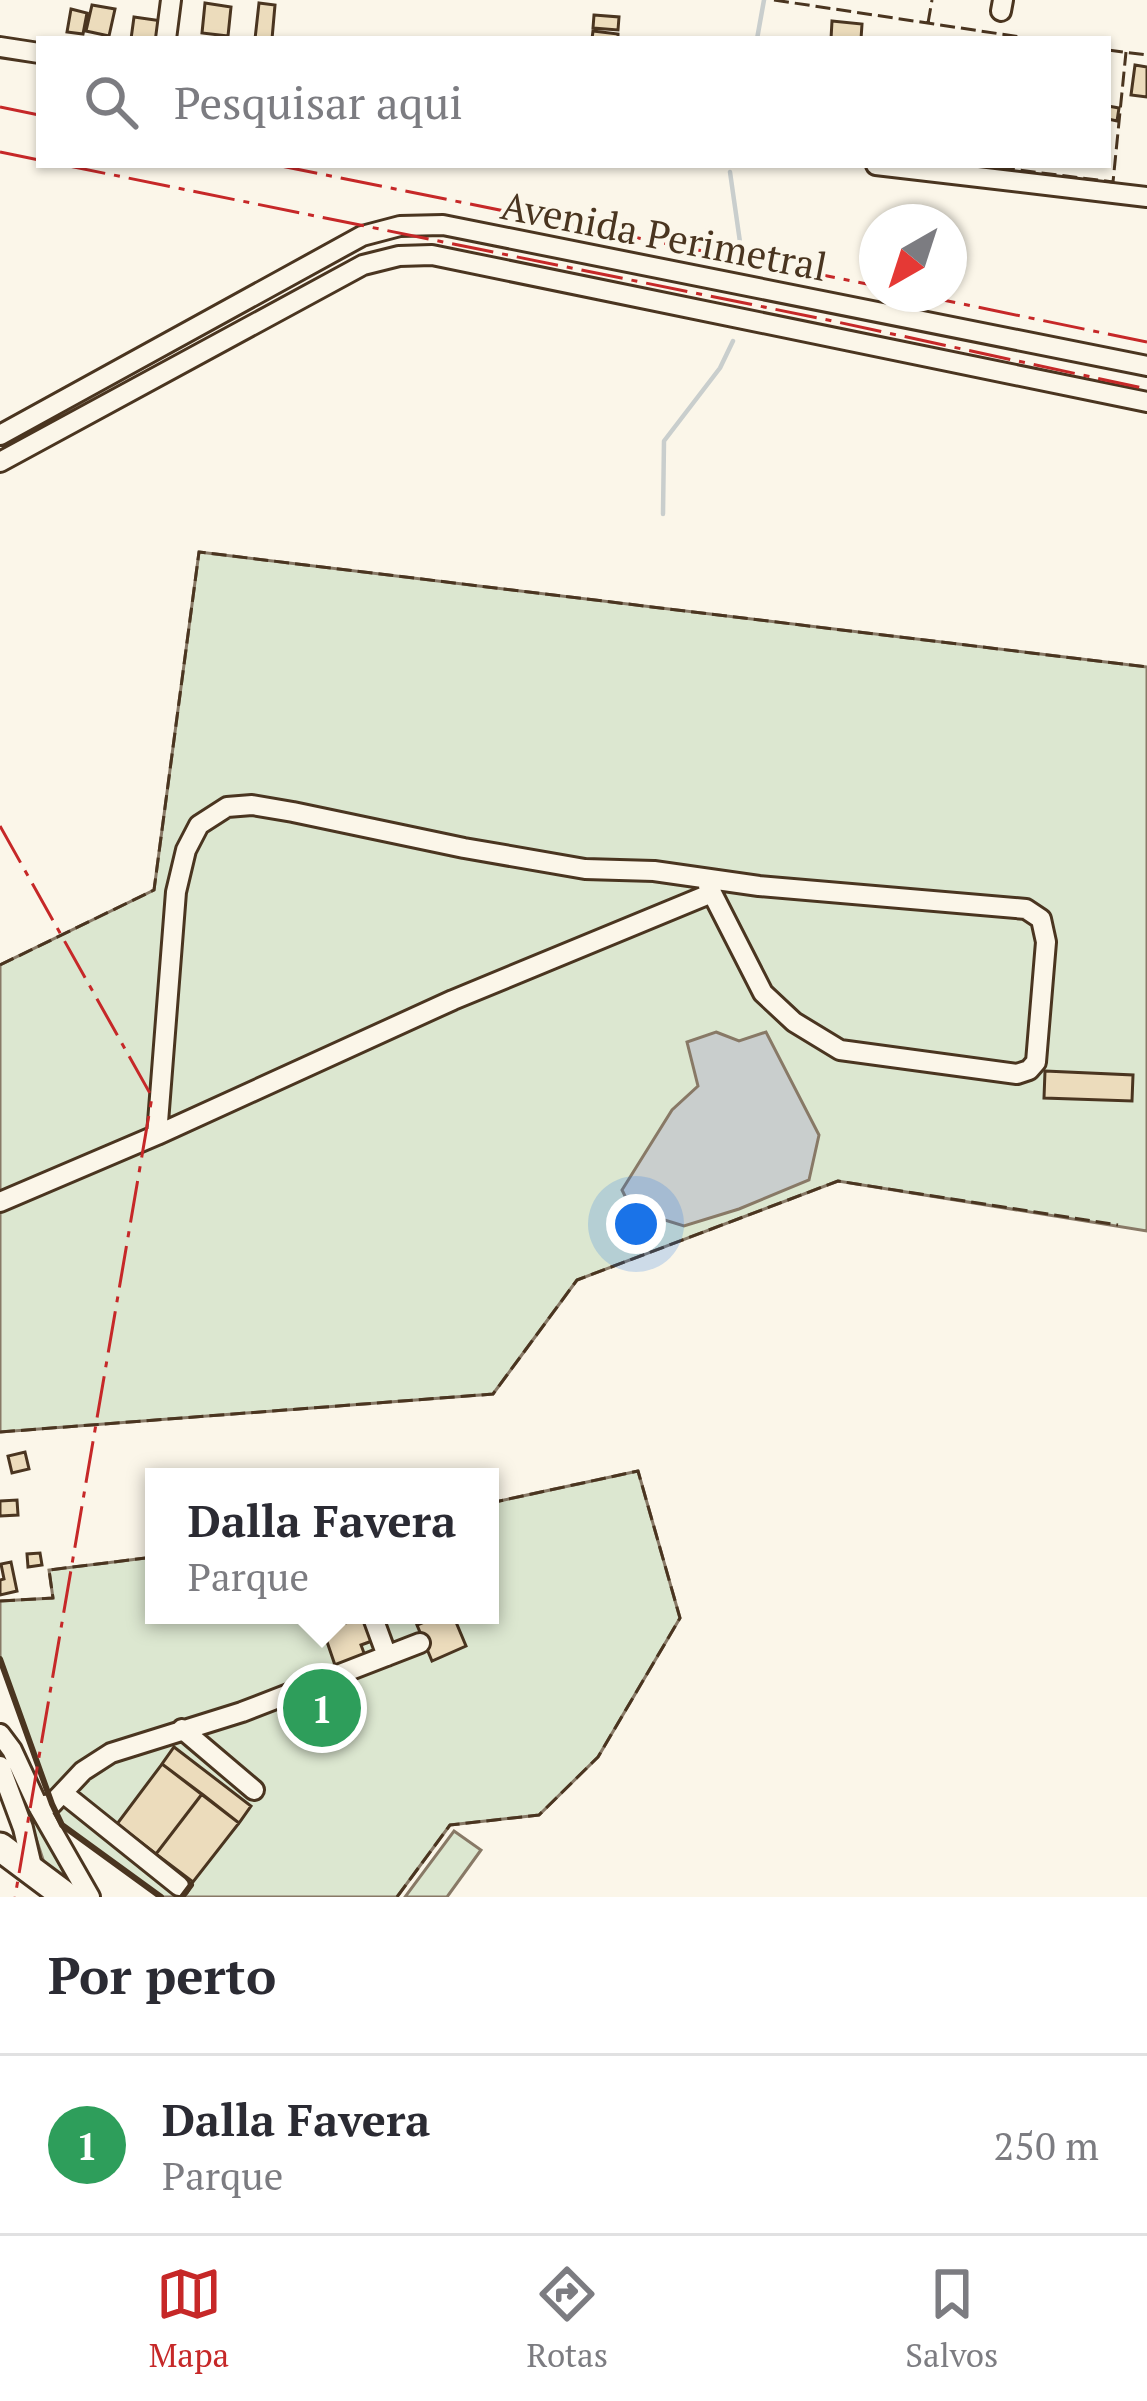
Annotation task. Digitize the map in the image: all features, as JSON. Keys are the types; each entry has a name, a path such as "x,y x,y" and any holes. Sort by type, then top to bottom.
{"highway":[{"path":"0,1847 27,1886 67,1897"}],"street":[{"path":"166,36 171,0"},
{"path":"0,47 36,53"},
{"path":"901,168 1147,197"},
{"name":"Avenida Perimetral","path":"0,435 362,236 400,226 443,225 1147,366"},
{"name":"Avenida Perimetral","path":"0,462 363,265 399,256 431,255 1147,402"},
{"path":"157,1135 176,892 186,850 200,825 227,807 293,812 464,848 707,885 1026,909 1041,919 1046,942 1036,1061 1017,1074 839,1050 794,1022 764,993 707,885"},
{"path":"0,1202 707,885"},
{"path":"375,1624 387,1656"},
{"path":"38,1806 52,1804 96,1761 260,1706 421,1643"},
{"path":"182,1730 254,1790"},
{"path":"0,1734 90,1897"},
{"path":"0,1767 23,1828 27,1886"},
{"path":"63,1792 179,1886"}],"green space":[{"path":"199,552 1147,667 1147,1231 838,1181 577,1280 493,1394 0,1432 0,965 154,890"},
{"path":"638,1471 680,1618 598,1757 539,1815 450,1825 397,1897 161,1897 62,1825 0,1659 0,1601 53,1598 49,1570 145,1558 145,1624 499,1624 499,1501"},
{"path":"19,1786 72,1888 47,1872"},
{"path":"454,1831 481,1850 447,1897 405,1897"}],"shaded area":[{"path":"716,1032 739,1041 766,1032 819,1135 809,1180 684,1226 632,1210 622,1190 672,1110 698,1086 687,1042"}],"building":[{"path":"205,3 231,7 228,36 202,33"},
{"path":"259,3 275,5 272,36 255,36"},
{"path":"92,5 115,9 109,36 86,31"},
{"path":"71,9 87,13 83,34 67,32"},
{"path":"594,15 619,17 618,30 593,28"},
{"path":"134,17 162,21 160,36 131,36"},
{"path":"832,21 862,24 861,36 831,36"},
{"path":"1135,65 1147,67 1147,97 1131,95"},
{"path":"1111,107 1119,108 1117,121 1111,120"},
{"path":"1045,1071 1133,1075 1132,1101 1044,1098"},
{"path":"25,1452 29,1469 12,1473 8,1456"},
{"path":"17,1500 18,1515 0,1516 0,1501"},
{"path":"40,1553 42,1565 28,1567 27,1554"},
{"path":"11,1562 17,1591 0,1595 1,1564"},
{"path":"366,1624 372,1641 361,1645 367,1661 337,1671 323,1630"},
{"path":"457,1624 466,1646 432,1661 417,1625"},
{"path":"174,1747 251,1806 239,1823 162,1764"},
{"path":"162,1764 202,1794 156,1854 117,1824"},
{"path":"202,1794 239,1823 193,1882 156,1854"}],"waterway":[{"path":"758,36 764,0"},
{"path":"730,172 741,249"},
{"path":"663,514 664,441 720,368 733,341"}],"fence":[{"path":"774,0 1014,36"},
{"path":"928,23 932,0"},
{"path":"1111,50 1147,55"},
{"path":"1003,168 1113,182 1126,52"},
{"path":"0,965 154,890 199,552 1147,667"},
{"path":"0,1432 493,1394 577,1280 838,1181 1118,1225"},
{"path":"397,1897 450,1825 539,1815 598,1757 680,1618 638,1471 499,1501"},
{"path":"0,1601 53,1598 49,1570 145,1558"}],"wall":[{"path":"0,1659 62,1825 161,1897"},
{"path":"182,1897 191,1885"}],"power":[{"path":"0,107 36,114"},
{"path":"0,152 36,159"},
{"path":"79,168 1147,389"},
{"path":"291,168 859,282"},
{"path":"967,305 1147,342"},
{"path":"0,826 152,1097 15,1897"}],"place":[{"name":"Dalla Favera","path":"322,1708"}]}
